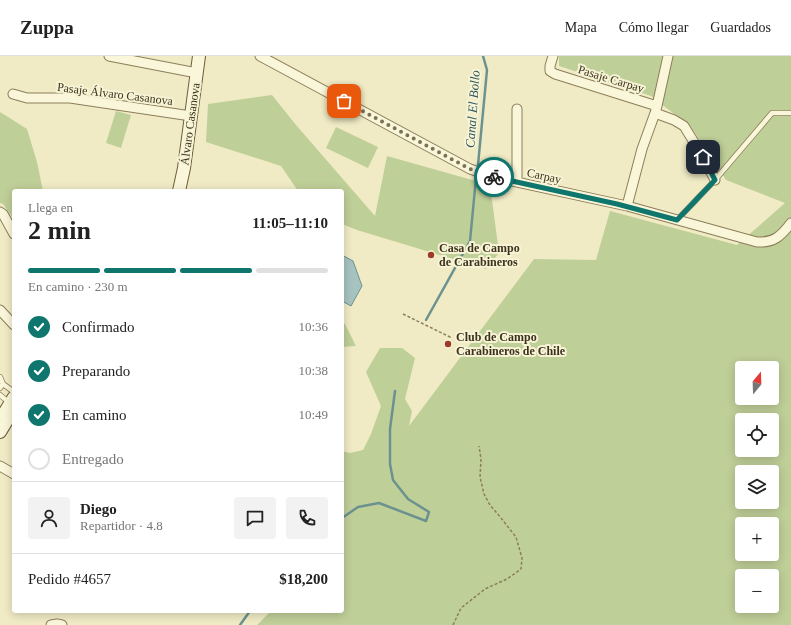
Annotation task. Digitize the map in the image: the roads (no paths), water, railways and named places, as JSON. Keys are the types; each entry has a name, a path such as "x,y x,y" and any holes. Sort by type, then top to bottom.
{"street":[{"path":"109,56 197,73"},
{"name":"Álvaro Casanova","path":"179,189 184,168 199,56"},
{"name":"Carpay","path":"260,56 470,169 494,177 627,206 762,243 772,241 780,236 791,223"},
{"name":"Pasaje Carpay","path":"553,56 550,71 555,74 656,109 684,126 715,180"},
{"name":"Pasaje Carpay","path":"627,206 642,149 656,109 668,56"},
{"name":"Pasaje Álvaro Casanova","path":"12,94 27,98 70,98 191,116"},
{"path":"517,109 517,182"},
{"path":"0,212 3,214 12,230"},
{"path":"0,310 12,323"},
{"path":"0,432 10,406"},
{"path":"0,466 12,473"},
{"path":"51,625 62,625"}],"lane":[{"path":"677,220 715,180 772,113 791,113"},
{"path":"0,377 10,406"}],"water":[{"path":"344,256 353,261 362,286 351,306 344,302"}],"waterway":[{"name":"Canal El Bollo","path":"478,165 487,70 483,56"},
{"name":"Canal El Bollo","path":"426,320 470,241 476,178"},
{"name":"Canal El Bollo","path":"344,517 358,507 379,503 426,521 429,512 408,499 393,480 390,464 390,429 395,391"},
{"name":"Canal El Bollo","path":"240,625 249,613"}],"place":[{"name":"Casa de Campo de Carabineros","path":"431,255"},
{"name":"Club de Campo Carabineros de Chile","path":"448,344"}]}
